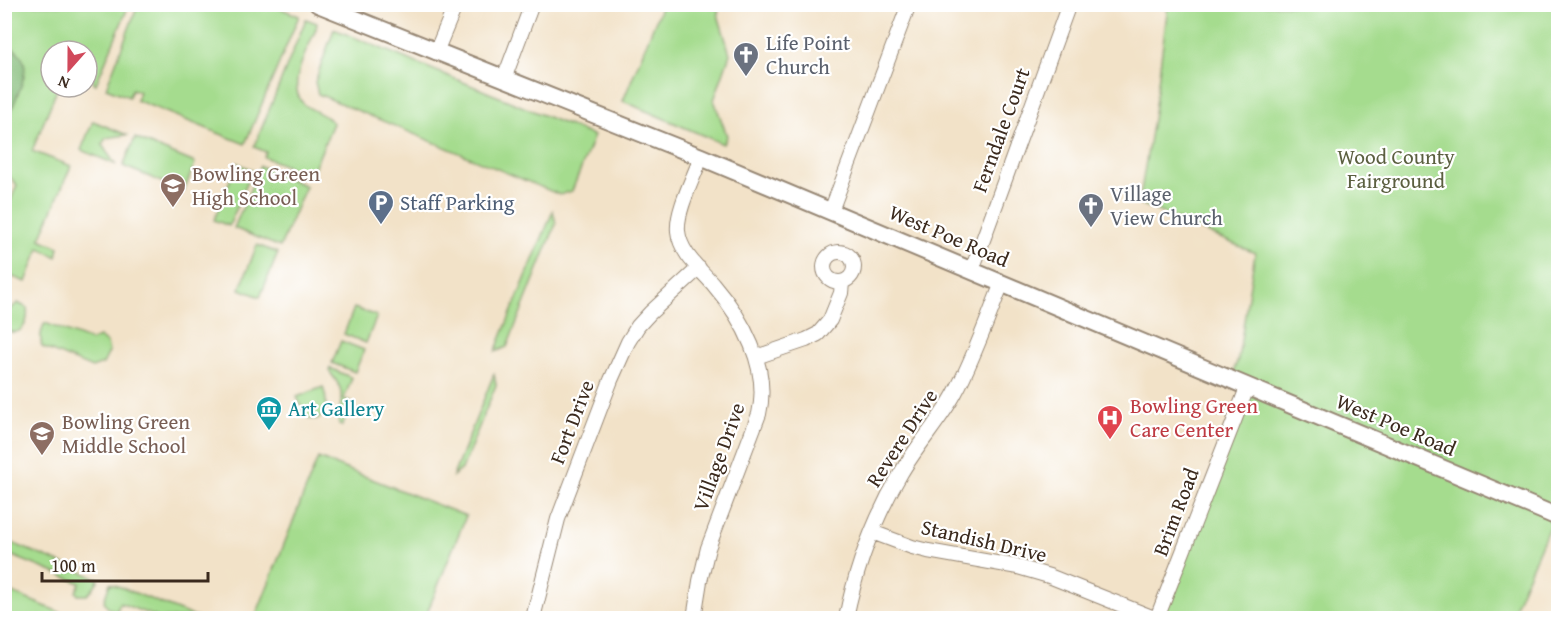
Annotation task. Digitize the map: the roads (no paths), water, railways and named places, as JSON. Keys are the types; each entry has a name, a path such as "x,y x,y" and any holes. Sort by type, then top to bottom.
{"main road":[{"name":"West Poe Road","path":"318,4 701,157 1558,517"}],"street":[{"path":"436,52 456,4"},
{"path":"504,79 532,4"},
{"path":"831,211 909,4"},
{"name":"Ferndale Court","path":"972,270 1070,4"},
{"name":"Village Drive","path":"694,618 708,548 759,414 762,394 756,357 736,314 721,293 687,255 680,242 678,222 701,157"},
{"name":"Fort Drive","path":"533,618 558,519 611,380 628,342 650,313 699,268"},
{"path":"756,357 818,334 830,320 841,293 842,283"},
{"name":"Revere Drive","path":"846,618 859,570 886,500 902,471 954,396 966,373 1002,283"},
{"name":"Brim Road","path":"1155,618 1247,388"},
{"name":"Standish Drive","path":"872,532 928,551 1018,567 1050,576 1155,618"}],"place":[{"name":"Life Point Church","path":"746,78"},
{"name":"Bowling Green High School","path":"173,209"},
{"name":"Staff Parking","path":"381,226"},
{"name":"Village View Church","path":"1091,229"},
{"name":"Art Gallery","path":"269,432"},
{"name":"Bowling Green Care Center","path":"1110,441"},
{"name":"Bowling Green Middle School","path":"42,457"}],"park label":[{"name":"Wood County Fairground","path":"1396,169"}]}
